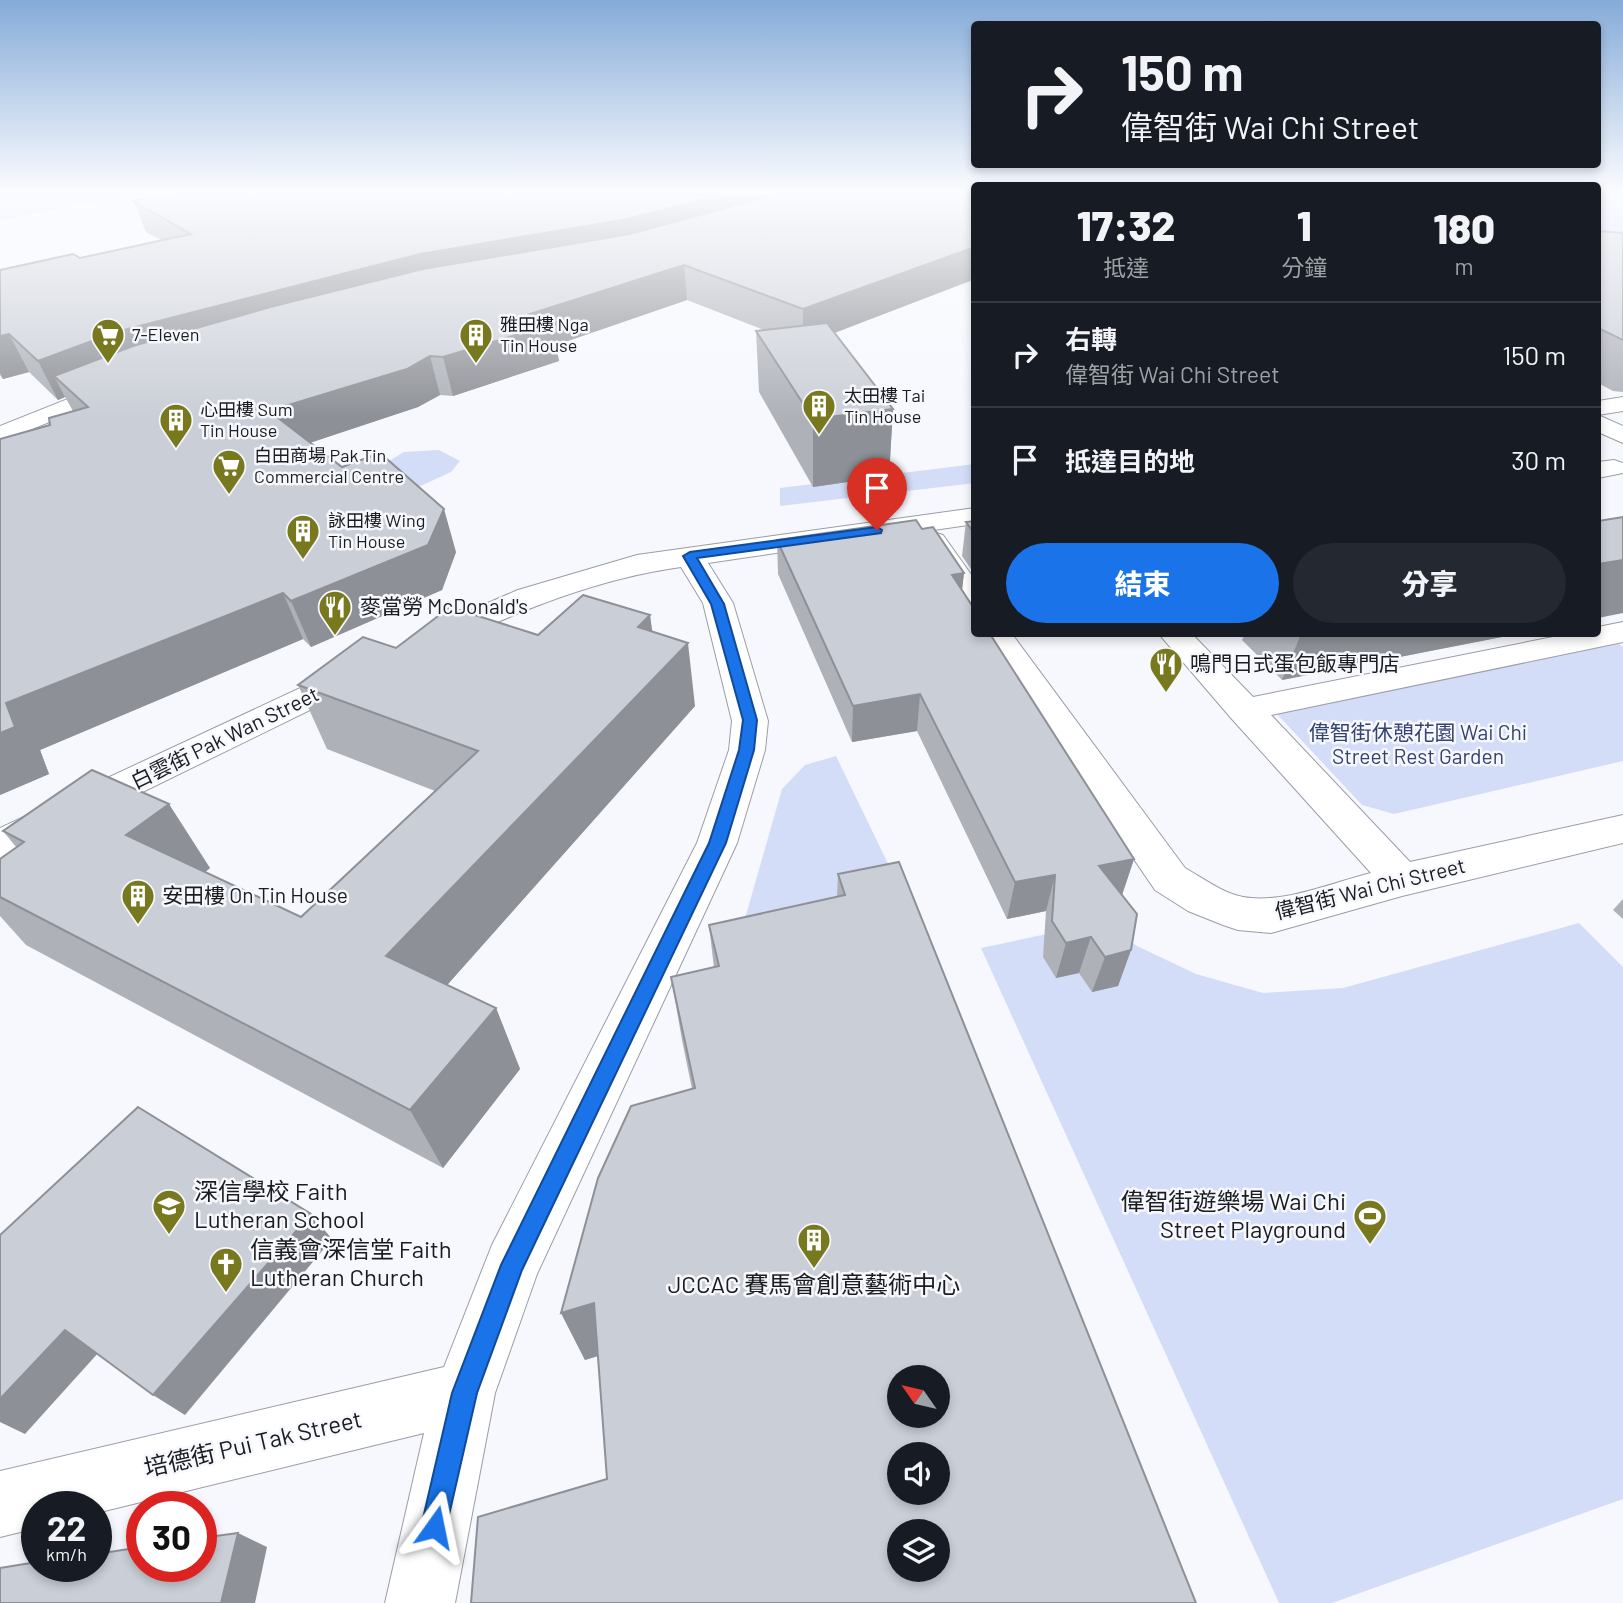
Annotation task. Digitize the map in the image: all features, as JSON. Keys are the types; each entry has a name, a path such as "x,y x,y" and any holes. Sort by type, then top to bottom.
{"street":[{"path":"0,435 142,377"},
{"path":"1601,408 1623,404"},
{"path":"413,648 529,596 637,564 971,517"},
{"path":"922,524 971,597"},
{"path":"420,1603 464,1393 512,1265 718,843 747,750 750,720 718,604 690,556"},
{"path":"1601,609 1623,624"},
{"path":"1601,637 1623,632"},
{"name":"偉智街 Wai Chi Street","path":"998,637 1170,879 1203,899 1238,913 1271,916 1402,880 1623,829"},
{"path":"1178,637 1402,880"},
{"path":"1243,710 1599,637"},
{"name":"白雲街 Pak Wan Street","path":"0,845 375,666"},
{"name":"培德街 Pui Tak Street","path":"0,1504 464,1393"}],"green space":[{"path":"1601,269 1623,269 1623,304 1601,301"},
{"path":"439,450 460,461 451,472 414,489 377,468 404,452"},
{"path":"971,464 971,483 780,506 780,488"},
{"name":"偉智街休憩花園 Wai Chi Street Rest Garden","path":"1615,641 1623,647 1623,761 1394,814 1362,805 1275,712"},
{"path":"836,756 907,903 740,936 782,789 805,765"},
{"name":"偉智街遊樂場 Wai Chi Street Playground","path":"1104,922 1137,946 1196,974 1263,993 1343,988 1579,923 1623,967 1623,1499 1332,1603 1279,1603 981,948"}],"building":[{"path":"362,269 116,332 38,361 9,334 0,336 0,270"},
{"path":"423,269 672,269 530,314 552,324 443,357 430,356 407,369 269,411 342,467 380,453 444,509 428,545 291,601 283,593 6,703 15,727 0,733 0,439 50,425 49,418 88,407 54,376 133,346 274,306"},
{"path":"694,269 915,269 803,309"},
{"path":"1601,269 1623,269 1623,340 1601,329"},
{"path":"827,323 893,409 813,419 756,331"},
{"path":"1623,517 1623,560 1601,564 1601,521"},
{"path":"916,520 922,529 933,527 964,573 952,575 971,604 971,637 992,637 1134,859 1099,866 1137,914 1131,950 1105,957 1091,937 1066,943 1052,921 1055,875 1015,882 920,694 853,706 777,540"},
{"path":"583,595 650,615 638,627 688,643 386,956 496,1008 410,1110 0,897 0,859 24,842 3,831 92,770 169,804 126,835 301,917 478,751 298,685 363,637 396,648 450,607 538,635"},
{"name":"JCCAC 賽馬會創意藝術中心","path":"899,862 1196,1603 471,1603 478,1517 607,1479 594,1303 561,1313 598,1178 631,1106 695,1088 671,977 719,966 709,925 845,895 838,874"},
{"path":"138,1107 311,1214 153,1395 65,1330 0,1399 0,1235"},
{"path":"238,1533 221,1603 0,1603 0,1568 21,1565 21,1582 112,1582 112,1552 126,1549 126,1582 217,1582 217,1536"}],"place":[{"name":"7-Eleven","path":"108,365"},
{"name":"雅田樓 Nga Tin House","path":"476,365"},
{"name":"太田樓 Tai Tin House","path":"819,436"},
{"name":"心田樓 Sum Tin House","path":"176,450"},
{"name":"白田商場 Pak Tin Commercial Centre","path":"229,496"},
{"name":"詠田樓 Wing Tin House","path":"303,561"},
{"name":"麥當勞 McDonald's","path":"335,637"},
{"name":"鳴門日式蛋包飯專門店","path":"1166,694"},
{"name":"安田樓 On Tin House","path":"138,926"},
{"name":"深信學校 Faith Lutheran School","path":"169,1236"},
{"name":"偉智街遊樂場 Wai Chi Street Playground","path":"1370,1246"},
{"name":"JCCAC 賽馬會創意藝術中心","path":"814,1270"},
{"name":"信義會深信堂 Faith Lutheran Church","path":"226,1294"}],"route":[{"path":"435,1527 464,1393 509,1279 512,1265 718,843 747,750 750,720 718,604 690,556 877,530"}]}
